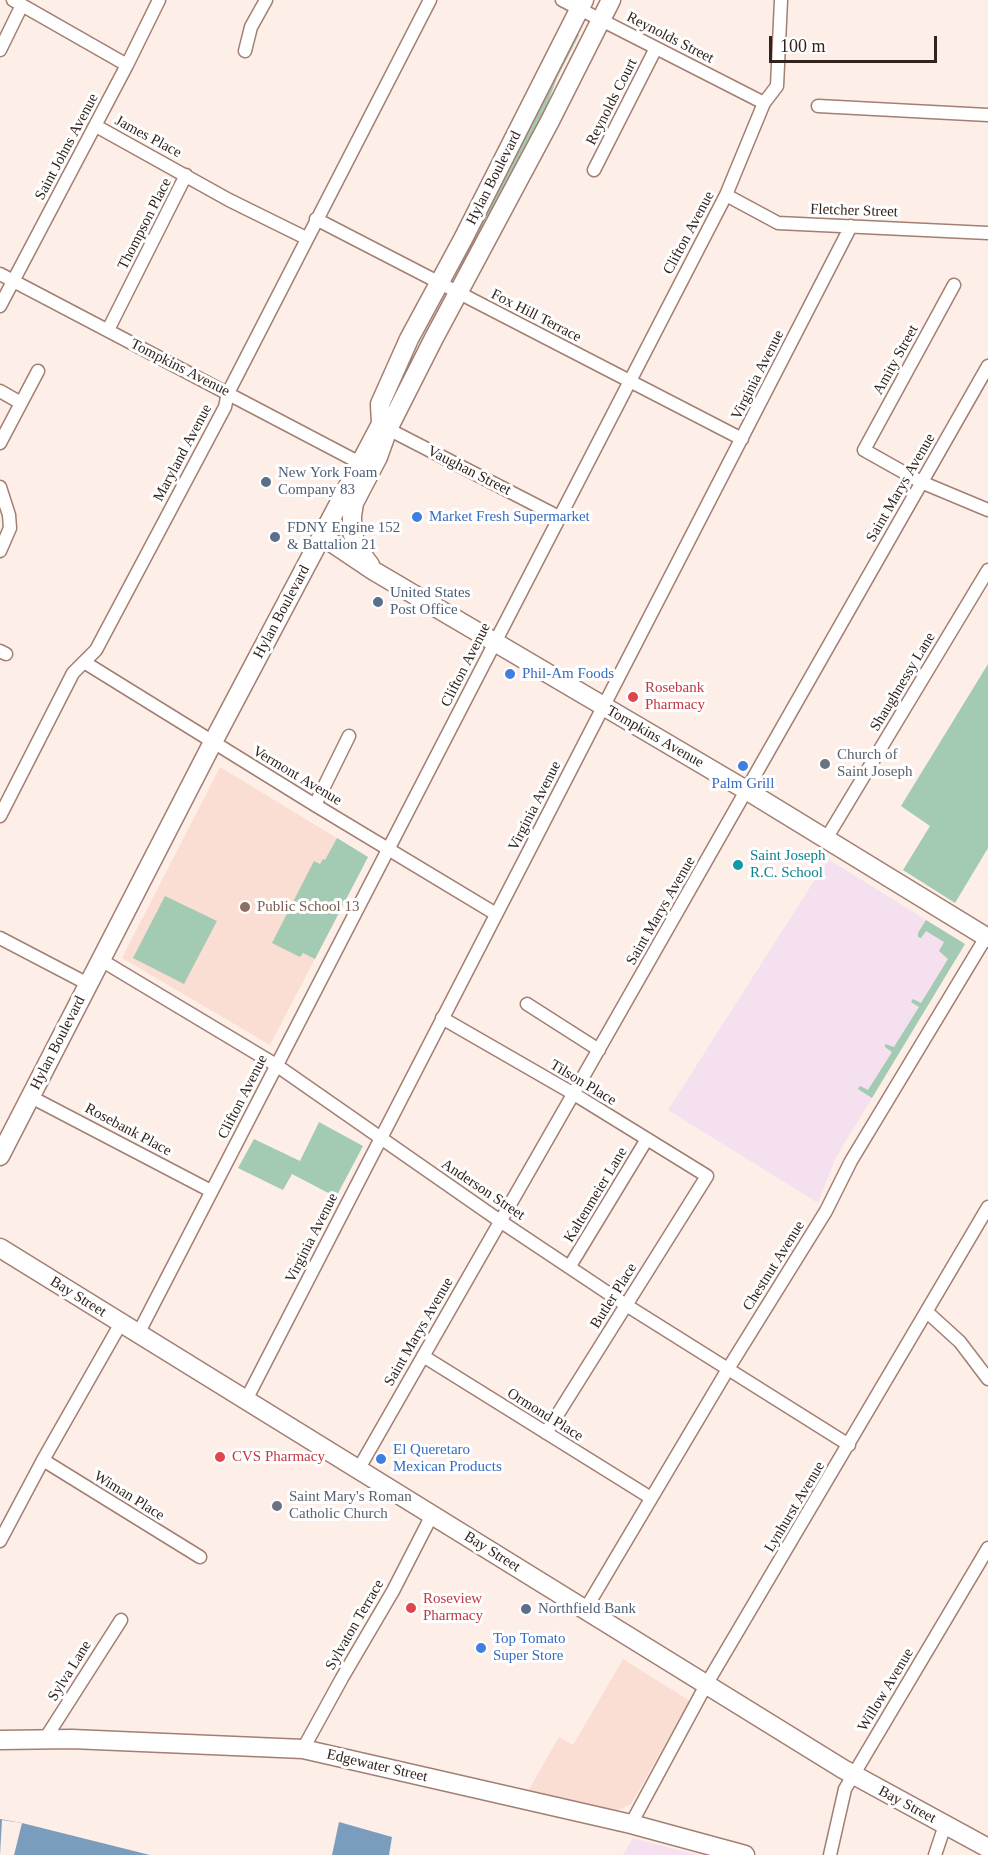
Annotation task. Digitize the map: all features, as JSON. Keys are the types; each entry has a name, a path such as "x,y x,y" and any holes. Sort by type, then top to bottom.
{"main road":[{"name":"Hylan Boulevard","path":"0,1156 213,742 360,463 385,426 458,292 550,121 611,0"},
{"name":"Hylan Boulevard","path":"385,426 380,404 409,339 463,239 581,4"},
{"path":"374,572 358,549 352,532 352,509 378,457 385,426"},
{"name":"Tompkins Avenue","path":"322,536 374,572 746,790 987,938"},
{"name":"Bay Street","path":"0,1248 853,1776 988,1848"},
{"name":"Edgewater Street","path":"0,1740 45,1739 303,1749 631,1824 745,1855"}],"street":[{"name":"Saint Johns Avenue","path":"0,306 96,126 159,0"},
{"path":"245,51 251,27 266,0"},
{"name":"Maryland Avenue","path":"0,816 5,796 74,673 96,650 225,407 228,393 306,238 430,0"},
{"name":"Reynolds Street","path":"562,0 581,4 600,20 764,103"},
{"name":"Clifton Avenue","path":"138,1334 726,195 764,103 777,86 781,0"},
{"path":"0,50 17,3 127,65"},
{"name":"Reynolds Court","path":"594,170 656,48"},
{"path":"818,106 988,115"},
{"name":"James Place","path":"96,126 186,175"},
{"name":"Thompson Place","path":"108,330 186,175 229,200 306,238"},
{"name":"Fletcher Street","path":"726,195 778,223 988,233"},
{"name":"Fox Hill Terrace","path":"316,219 742,439"},
{"name":"Virginia Avenue","path":"246,1400 851,226"},
{"name":"Tompkins Avenue","path":"0,274 360,463"},
{"name":"Amity Street","path":"921,482 864,450 954,285"},
{"name":"Saint Marys Avenue","path":"358,1470 921,482 983,386 988,366"},
{"path":"0,443 38,371"},
{"path":"0,391 21,403"},
{"name":"Vaughan Street","path":"385,426 558,517"},
{"path":"921,482 988,510"},
{"path":"0,487 9,515 10,528 0,551"},
{"name":"Shaughnessy Lane","path":"826,840 988,570"},
{"name":"Vermont Avenue","path":"84,662 496,914"},
{"path":"315,805 349,736"},
{"path":"0,938 88,984"},
{"name":"Chestnut Avenue","path":"585,1610 826,1211 851,1161 987,938"},
{"name":"Anderson Street","path":"100,960 276,1065 500,1221 626,1305 849,1445"},
{"path":"527,1004 599,1050"},
{"name":"Tilson Place","path":"442,1018 574,1094 707,1176"},
{"name":"Rosebank Place","path":"31,1097 211,1191"},
{"name":"Kaltenmeier Lane","path":"570,1266 647,1139"},
{"name":"Butler Place","path":"546,1433 707,1176"},
{"name":"Lynhurst Avenue","path":"631,1824 706,1685 927,1312 984,1222 988,1206"},
{"path":"927,1312 960,1342 988,1379"},
{"path":"0,1541 121,1323"},
{"name":"Ormond Place","path":"423,1356 651,1498"},
{"name":"Wiman Place","path":"43,1460 200,1557"},
{"name":"Sylvaton Terrace","path":"303,1749 393,1591 432,1515"},
{"name":"Willow Avenue","path":"830,1855 845,1790 988,1548"},
{"name":"Sylva Lane","path":"45,1739 121,1620"},
{"path":"935,1855 945,1825"}],"shaded area":[{"name":"Public School 13","path":"220,767 368,857 270,1045 122,958"},
{"path":"828,859 965,944 835,1159 818,1203 668,1110"},
{"path":"623,1659 690,1701 631,1804 616,1811 527,1793 559,1737 573,1745"},
{"path":"633,1838 640,1840 699,1855 623,1855"}],"green space":[{"path":"575,32 579,35 557,78 546,108 462,270 459,269 479,223"},
{"path":"988,664 988,848 955,903 903,870 930,826 901,806"},
{"path":"337,838 368,857 315,959 303,953 300,957 272,943 314,861 320,864 323,859 325,860"},
{"path":"165,896 217,921 184,984 133,958"},
{"path":"926,920 965,944 872,1098 858,1089 860,1086 868,1090 892,1052 885,1047 885,1044 894,1047 919,1007 911,1002 913,999 921,1003 948,959 939,951 944,942 926,931 921,938 918,937"},
{"path":"319,1122 363,1146 336,1197 292,1174 283,1190 238,1168 254,1139 300,1161"}],"water":[{"path":"0,1819 22,1823 150,1855 0,1855"},
{"path":"339,1822 392,1837 389,1855 332,1855"}],"pier":[{"path":"2,1820 22,1823 14,1855 0,1855"}],"place":[{"name":"New York Foam Company 83","path":"266,482"},
{"name":"Market Fresh Supermarket","path":"417,517"},
{"name":"FDNY Engine 152 & Battalion 21","path":"275,537"},
{"name":"United States Post Office","path":"378,602"},
{"name":"Phil-Am Foods","path":"510,674"},
{"name":"Rosebank Pharmacy","path":"633,697"},
{"name":"Church of Saint Joseph","path":"825,764"},
{"name":"Palm Grill","path":"743,766"},
{"name":"Saint Joseph R.C. School","path":"738,865"},
{"name":"Public School 13","path":"245,907"},
{"name":"CVS Pharmacy","path":"220,1457"},
{"name":"El Queretaro Mexican Products","path":"381,1459"},
{"name":"Saint Mary's Roman Catholic Church","path":"277,1506"},
{"name":"Roseview Pharmacy","path":"411,1608"},
{"name":"Northfield Bank","path":"526,1609"},
{"name":"Top Tomato Super Store","path":"481,1648"}]}
